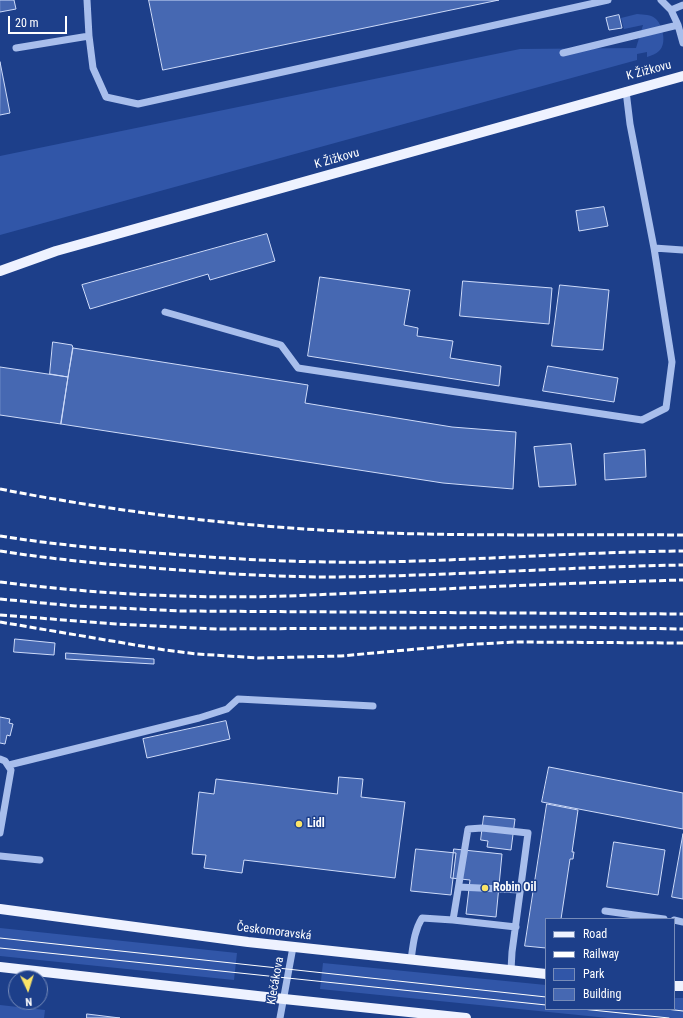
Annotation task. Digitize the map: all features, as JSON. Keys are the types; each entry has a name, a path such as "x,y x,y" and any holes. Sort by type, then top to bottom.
{"main road":[{"name":"K Žižkovu","path":"0,271 56,251 683,76"},
{"name":"Českomoravská","path":"0,909 248,942 545,974"},
{"path":"0,967 466,1018"}],"street":[{"path":"87,0 93,68 106,97 138,104 579,3 608,0"},
{"path":"661,0 671,10 678,25 683,43"},
{"path":"671,10 683,5"},
{"path":"563,53 678,25"},
{"path":"16,48 89,36"},
{"path":"165,312 281,345 298,368 642,420 666,408 672,362 654,248 630,124 626,91"},
{"path":"654,248 683,250"},
{"path":"9,765 199,718 226,709 238,699 373,706"},
{"path":"0,759 5,761 11,770 0,833"},
{"path":"453,920 468,829 482,828 528,833 510,970"},
{"path":"0,856 40,860"},
{"path":"459,886 520,890"},
{"path":"605,911 657,918"},
{"path":"411,960 417,925 422,918 516,927"},
{"name":"Klečákova","path":"280,1018 293,947"}],"green space":[{"path":"637,14 654,17 661,26 662,30 663,44 661,48 657,53 647,57 647,52 637,54 637,60 0,235 0,156 520,49 636,48 643,25 624,29 621,18"},
{"path":"0,928 237,953 234,980 0,956"},
{"path":"323,963 545,985 545,1010 675,1010 675,998 683,998 683,1018 608,1018 320,989"},
{"path":"0,1005 8,1006 8,1010 45,1010 44,1018 0,1018"}],"building":[{"path":"0,0 14,0 16,9 0,12"},
{"path":"149,0 499,0 163,70"},
{"path":"619,15 622,28 609,30 606,18"},
{"path":"0,62 10,113 0,115"},
{"path":"604,207 608,226 579,231 576,211"},
{"path":"267,234 275,261 210,280 208,274 90,309 82,285"},
{"path":"320,277 410,290 404,325 418,328 417,336 453,341 450,358 501,366 499,386 308,356"},
{"path":"463,281 552,288 549,324 460,316"},
{"path":"560,285 609,290 603,350 552,346"},
{"path":"53,342 72,345 73,348 68,377 50,374"},
{"path":"73,348 308,385 305,403 452,427 516,432 513,489 443,483 61,424"},
{"path":"548,366 618,378 614,402 543,391"},
{"path":"0,367 68,377 61,424 0,415"},
{"path":"571,444 576,485 539,487 534,447"},
{"path":"645,450 646,477 605,480 604,454"},
{"path":"15,639 55,643 54,655 14,652"},
{"path":"66,653 154,659 154,664 66,659"},
{"path":"0,717 10,719 9,723 13,724 10,736 7,735 5,744 0,743"},
{"path":"226,721 230,739 147,758 143,739"},
{"path":"549,767 683,793 683,829 542,802"},
{"name":"Lidl","path":"339,777 363,779 361,797 405,802 395,878 244,860 242,873 204,868 206,855 192,854 199,792 214,794 216,779 337,794"},
{"path":"547,804 578,810 572,852 574,852 573,859 570,859 561,918 545,918 545,948 525,946"},
{"path":"484,816 515,819 511,850 487,847 488,841 481,840"},
{"path":"683,834 683,899 672,897"},
{"path":"614,842 665,850 658,895 607,887"},
{"path":"416,849 456,853 451,895 411,891"},
{"path":"454,849 502,854 496,917 466,914 470,880 451,878"},
{"path":"87,1014 120,1018 87,1018"}],"tram line":[{"path":"0,938 545,997"},
{"path":"0,948 545,1005"},
{"path":"592,1010 669,1018"},
{"path":"674,1010 683,1011"}],"railway":[{"path":"0,489 84,504 169,516 253,525 338,531 510,535 683,535"},
{"path":"0,536 64,545 128,551 276,561 381,562 683,551"},
{"path":"0,551 58,559 198,572 310,577 420,575 683,565"},
{"path":"0,582 72,590 144,595 252,597 683,580"},
{"path":"0,599 75,606 181,611 683,614"},
{"path":"0,615 116,624 217,629 571,627 683,629"},
{"path":"0,622 165,650 197,654 259,658 341,656 461,645 514,642 683,643"}],"place":[{"name":"Lidl","path":"299,824"},
{"name":"Robin Oil","path":"485,888"}]}
